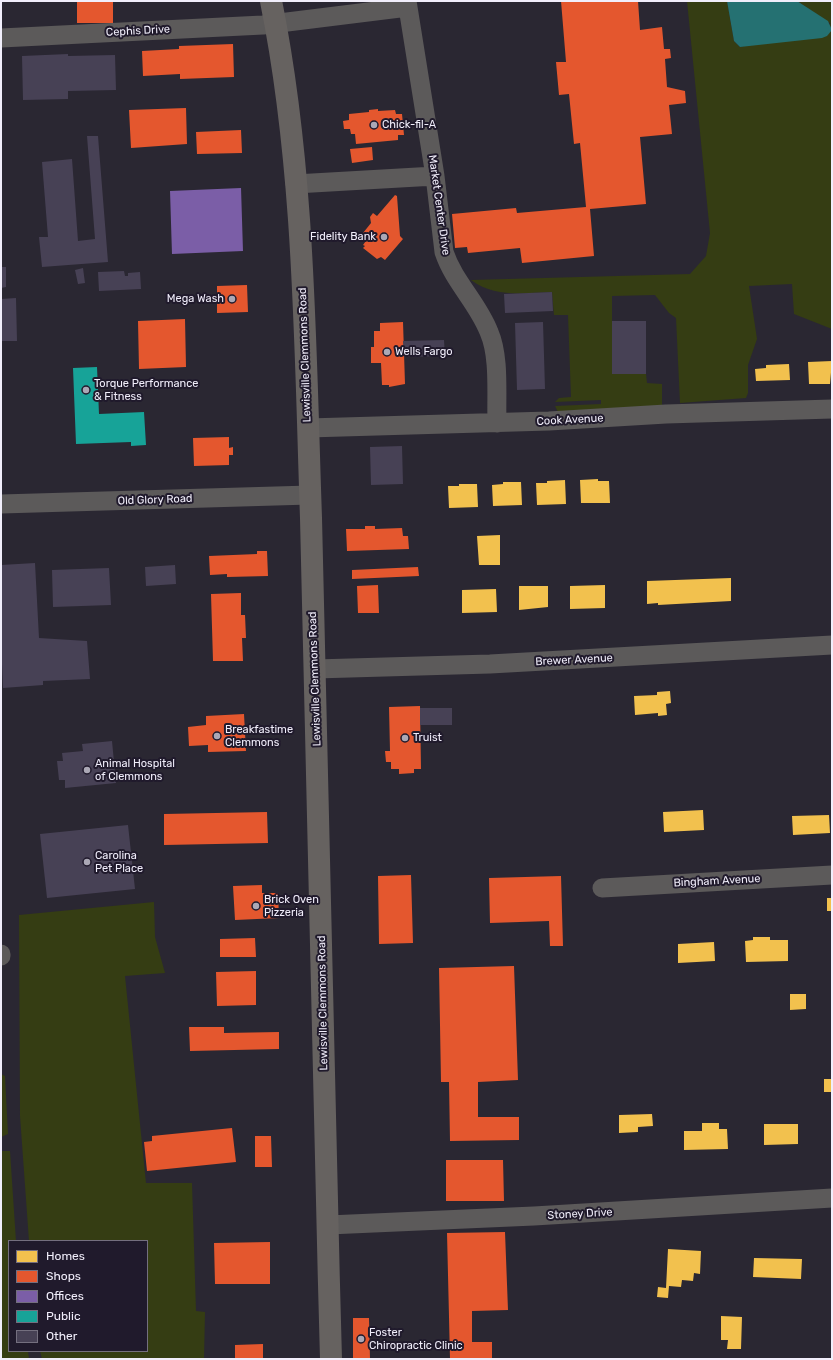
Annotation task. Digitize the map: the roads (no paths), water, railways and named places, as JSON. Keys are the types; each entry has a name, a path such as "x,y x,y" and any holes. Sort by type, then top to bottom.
{"main road":[{"name":"Lewisville Clemmons Road","path":"271,1 285,84 295,184 308,428 331,1359"}],"street":[{"name":"Cephis Drive","path":"1,38 275,23 408,4"},
{"name":"Market Center Drive","path":"408,4 435,176 444,252 448,264 484,321 492,340 495,353 497,423"},
{"path":"295,184 435,176"},
{"name":"Cook Avenue","path":"308,428 497,423 666,414 832,409"},
{"name":"Old Glory Road","path":"1,504 310,495"},
{"name":"Brewer Avenue","path":"315,669 490,664 832,645"},
{"name":"Bingham Avenue","path":"602,888 832,875"},
{"name":"Stoney Drive","path":"328,1225 563,1215 832,1198"}],"place":[{"name":"Chick-fil-A","path":"374,125"},
{"name":"Fidelity Bank","path":"384,237"},
{"name":"Mega Wash","path":"232,299"},
{"name":"Wells Fargo","path":"387,352"},
{"name":"Torque Performance & Fitness","path":"86,390"},
{"name":"Breakfastime Clemmons","path":"217,736"},
{"name":"Truist","path":"405,738"},
{"name":"Animal Hospital of Clemmons","path":"87,770"},
{"name":"Carolina Pet Place","path":"87,862"},
{"name":"Brick Oven Pizzeria","path":"256,906"},
{"name":"Foster Chiropractic Clinic","path":"361,1339"}]}
